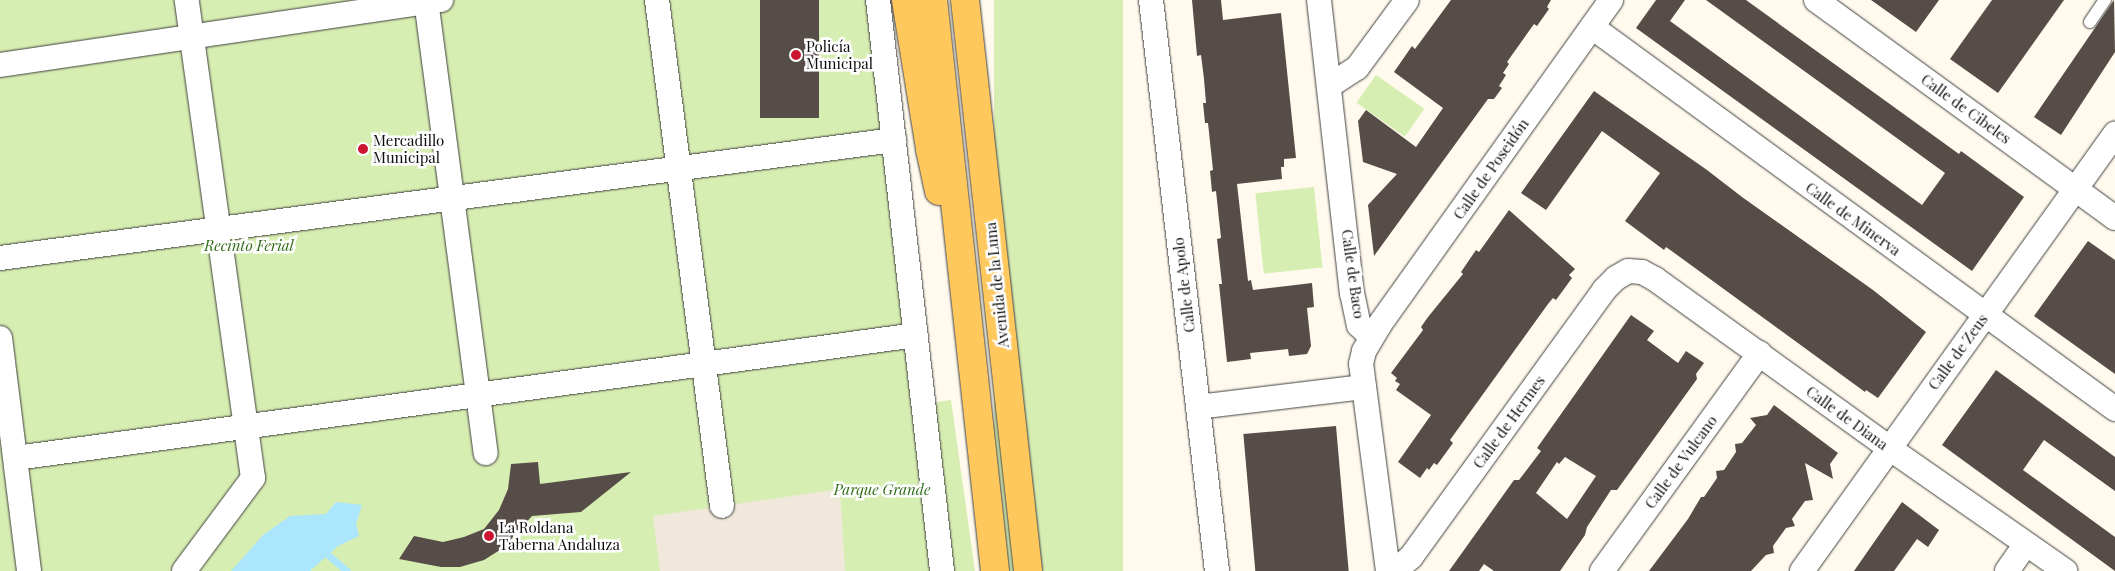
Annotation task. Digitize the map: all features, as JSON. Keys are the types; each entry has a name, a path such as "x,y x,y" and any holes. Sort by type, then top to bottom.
{"main road":[{"path":"906,0 930,149 970,331"},
{"path":"933,0 995,571"},
{"name":"Avenida de la Luna","path":"964,0 1028,571"},
{"path":"980,0 998,141 1001,329"}],"street":[{"path":"184,571 253,478 187,0"},
{"path":"658,0 722,506"},
{"path":"878,0 942,571"},
{"name":"Calle de Apolo","path":"1151,0 1217,571"},
{"name":"Calle de Baco","path":"1319,0 1352,293 1359,325 1371,338 1364,351 1361,364 1388,570"},
{"path":"1329,86 1357,68 1406,0"},
{"name":"Calle de Poseidón","path":"1371,338 1612,0"},
{"name":"Calle de Cibeles","path":"1816,0 2115,218"},
{"path":"0,65 431,1 452,199 486,453"},
{"name":"Calle de Minerva","path":"1592,27 1984,315 2115,408"},
{"name":"Calle de Zeus","path":"1802,571 1984,315 2077,190 2115,134"},
{"path":"0,258 894,140"},
{"name":"Calle de Diana","path":"1628,271 1642,272 1655,279 1889,448 2064,571"},
{"name":"Calle de Hermes","path":"1388,570 1399,567 1411,557 1604,290 1616,278 1628,271"},
{"path":"16,458 916,335"},
{"path":"0,338 29,571"},
{"name":"Calle de Vulcano","path":"1602,571 1760,354"},
{"path":"1198,407 1364,387"},
{"path":"2007,571 2026,544"}],"lane":[{"path":"2090,22 2105,0"}],"green space":[{"name":"Recinto Ferial","path":"0,0 878,0 923,404 951,400 975,571 0,571"},
{"path":"994,0 1123,0 1123,571 994,571"},
{"path":"1376,75 1424,109 1405,137 1356,103"},
{"path":"1314,187 1322,268 1264,274 1255,193"}],"shaded area":[{"path":"840,489 845,571 660,571 653,516"}],"water":[{"path":"336,502 362,505 356,524 359,536 338,546 310,571 231,571 263,535 290,516 326,514"}],"building":[{"name":"Policía Municipal","path":"760,0 819,0 819,118 760,118"},
{"path":"1192,0 1221,0 1223,20 1281,13 1296,158 1284,159 1284,167 1281,167 1282,179 1237,184 1248,281 1251,280 1253,290 1312,283 1314,307 1307,308 1311,346 1307,354 1289,356 1288,349 1250,353 1251,359 1227,362 1219,284 1222,284 1217,239 1221,238 1216,191 1212,192 1210,171 1213,170 1208,123 1205,123 1203,103 1206,103 1204,79 1201,55 1197,56"},
{"path":"1451,0 1551,0 1547,7 1549,9 1537,26 1534,24 1507,62 1509,64 1503,73 1506,75 1499,86 1502,88 1494,99 1488,99 1374,256 1368,205 1397,174 1363,162 1358,121 1366,110 1416,147 1443,108 1394,72 1412,46 1415,49"},
{"path":"1656,0 1685,0 1670,21 1922,205 1945,173 1706,0 1746,0 1959,154 1961,151 2024,197 1972,271 1636,28"},
{"path":"1871,0 1939,0 1916,32"},
{"path":"1992,0 2064,0 1998,93 1950,59"},
{"path":"2114,0 2115,52 2061,135 2034,117"},
{"path":"1594,91 1873,290 1926,332 1878,398 1866,390 1865,392 1666,247 1664,250 1625,221 1660,173 1602,131 1546,210 1521,193"},
{"path":"1509,210 1575,269 1569,275 1572,278 1556,300 1553,298 1548,304 1450,440 1453,443 1437,465 1434,463 1429,470 1427,468 1420,478 1398,462 1431,415 1396,390 1400,384 1395,381 1397,378 1391,373 1423,330 1421,327 1428,317 1463,274 1461,272 1476,250 1479,252"},
{"path":"2088,241 2115,260 2115,374 2034,316"},
{"path":"1631,315 1654,331 1647,340 1678,363 1686,351 1704,363 1696,374 1697,379 1617,490 1611,490 1587,527 1585,535 1560,571 1494,571 1484,564 1479,571 1449,571 1514,480 1519,480 1541,451 1537,448","holes":["1565,457 1596,476 1567,519 1536,493 1557,462 1559,464"]},
{"path":"1996,370 2115,457 2115,491 2044,440 2023,470 2115,537 2115,571 1942,445"},
{"path":"1774,405 1838,453 1830,464 1833,479 1805,463 1813,500 1805,501 1792,519 1795,526 1786,528 1773,546 1774,553 1766,555 1751,571 1649,571 1688,519 1701,497 1704,497 1717,478 1716,471 1724,470 1736,452 1735,444 1742,443 1756,425 1750,418 1767,415"},
{"path":"1336,426 1349,571 1255,571 1243,434"},
{"path":"538,462 540,484 631,472 581,512 532,516 503,548 484,560 460,567 441,567 399,559 414,536 443,542 464,537 484,529 499,510 508,489 511,464"},
{"path":"1902,502 1939,530 1928,547 1917,539 1894,571 1854,571"}],"waterway":[{"path":"328,555 347,571"}],"place":[{"name":"Policía Municipal","path":"796,55"},
{"name":"Mercadillo Municipal","path":"363,149"},
{"name":"La Roldana Taberna Andaluza","path":"489,536"}],"park label":[{"name":"Parque Grande","path":"882,490"}]}
